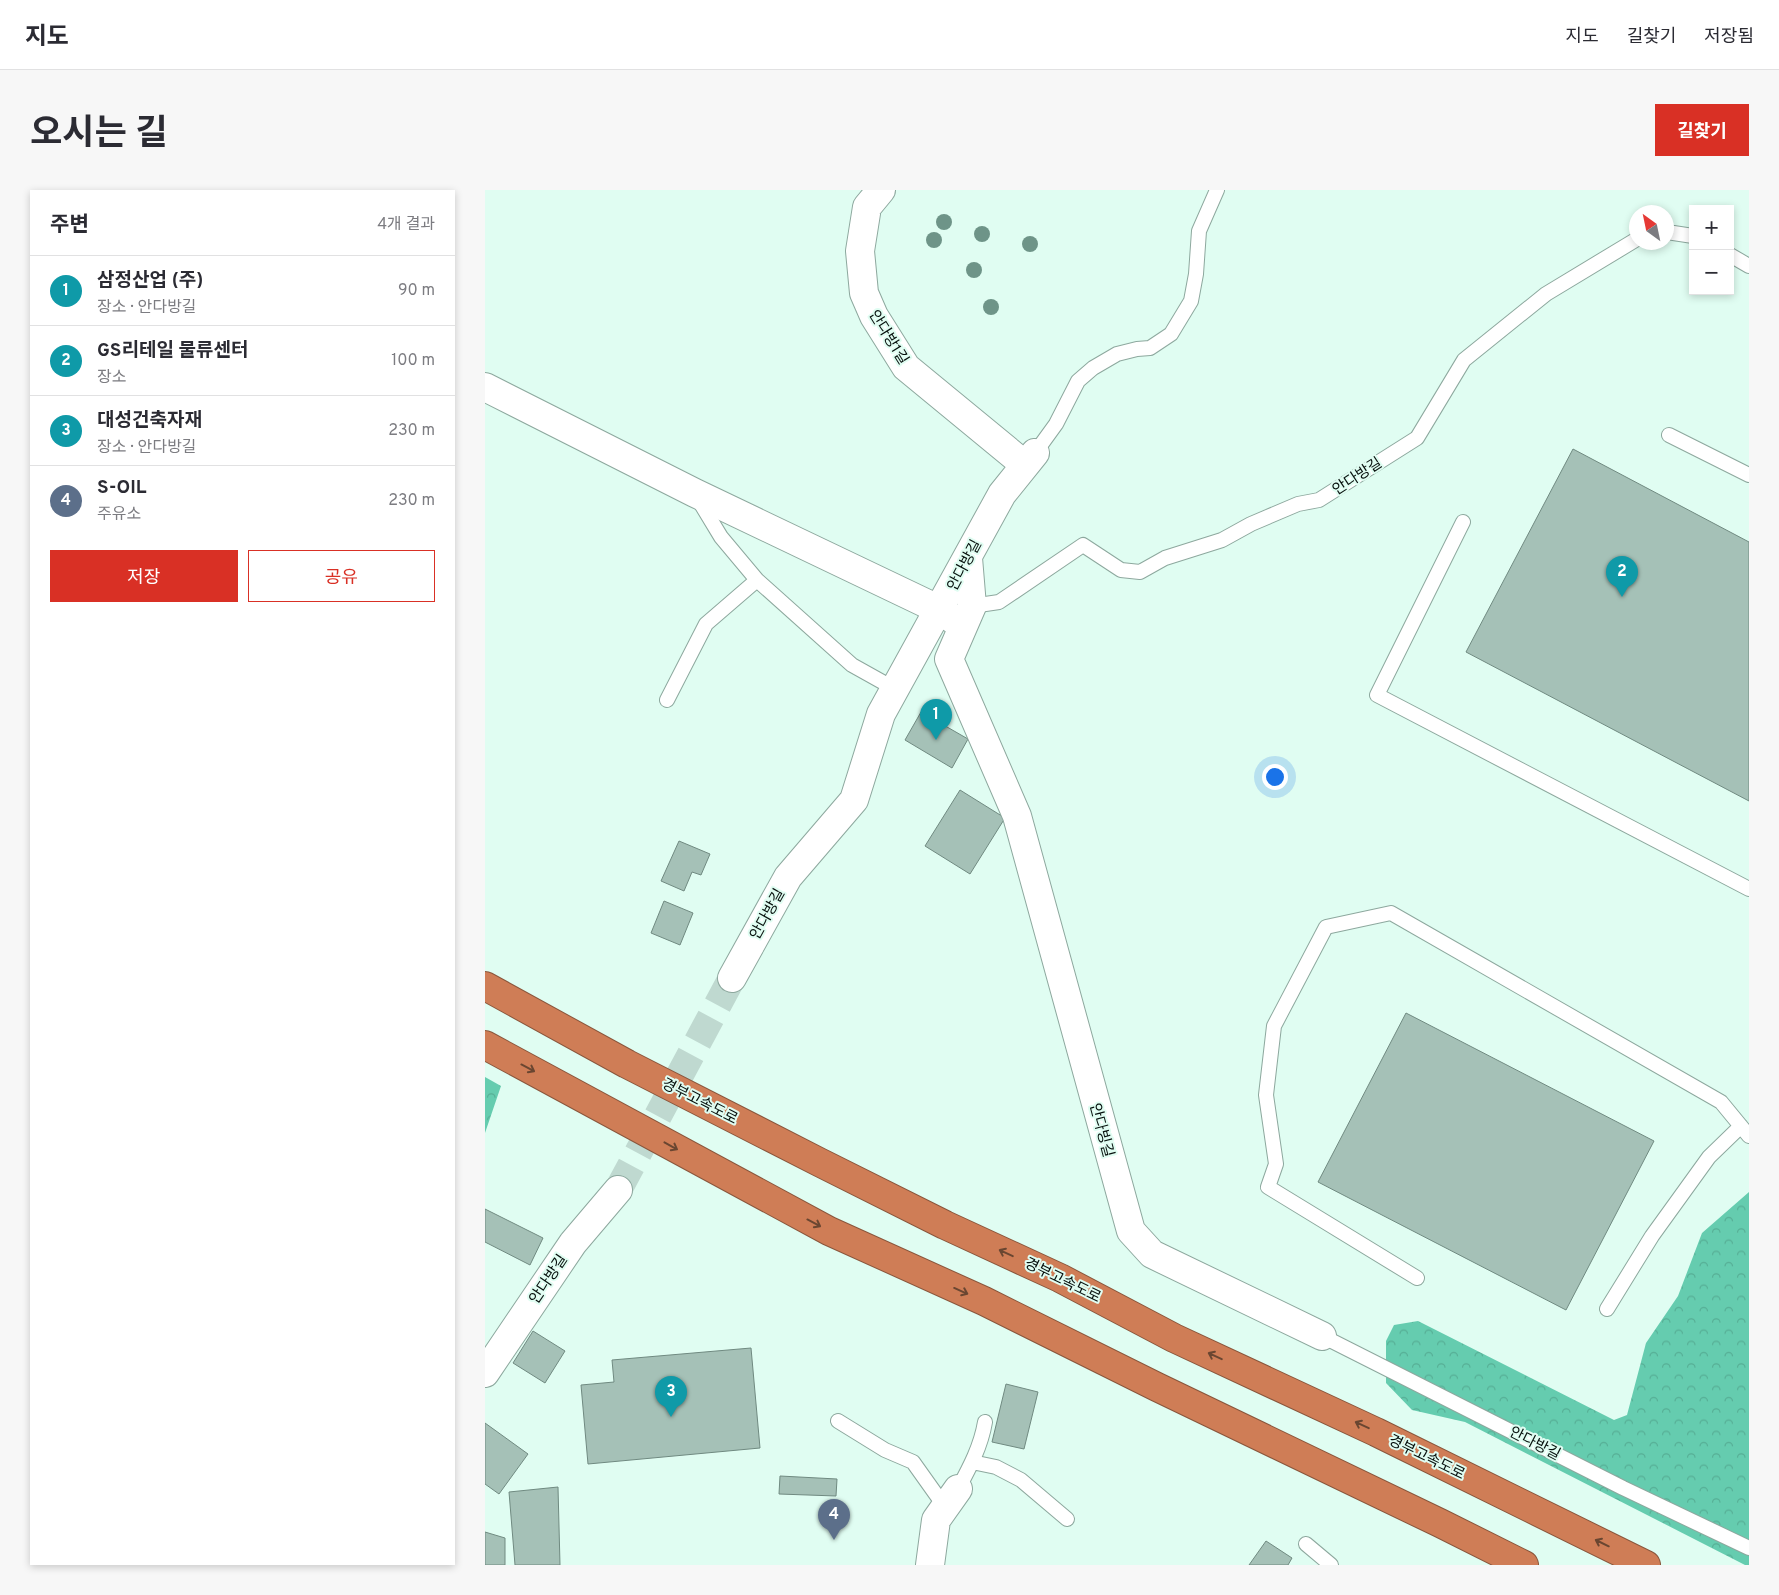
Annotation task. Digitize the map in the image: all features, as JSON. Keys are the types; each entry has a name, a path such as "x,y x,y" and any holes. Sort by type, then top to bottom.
{"highway":[{"name":"경부고속도로","path":"485,986 627,1064 819,1162 1060,1278 1174,1338 1376,1432 1645,1565"},
{"path":"485,1045 829,1231 984,1300 1157,1387 1524,1565"}],"street":[{"name":"안다방1길","path":"881,190 867,207 860,251 863,294 874,316 906,367 1030,459"},
{"path":"485,387 695,493 940,610 968,616"},
{"name":"안다방길","path":"732,978 789,877 854,800 881,714 940,610 1002,494 1030,459"},
{"path":"917,651 949,659 968,616 968,558"},
{"name":"안다빙길","path":"949,659 1017,816 1131,1231 1151,1254 1322,1336"},
{"name":"안다방길","path":"485,1373 573,1243 618,1190"},
{"path":"930,1565 936,1520 951,1498"}],"lane":[{"name":"안다방길","path":"1030,459 1056,424 1078,381 1093,368 1117,354 1150,348 1171,334 1191,301 1196,274 1199,231 1217,190"},
{"path":"1674,233 1689,235"},
{"name":"안다방길","path":"968,616 999,602 1083,545 1121,570 1140,572 1165,558 1222,540 1251,524 1298,504 1319,500 1417,438 1464,360 1546,294 1629,244"},
{"path":"1734,257 1749,266"},
{"path":"1669,435 1749,475"},
{"path":"695,493 721,537 757,580 852,665 895,689"},
{"path":"1463,522 1377,695 1749,889"},
{"path":"667,700 706,624 757,580"},
{"path":"1417,1278 1268,1187 1276,1164 1266,1095 1274,1026 1326,927 1391,913 1721,1102 1745,1131 1709,1157 1652,1236 1607,1308"},
{"name":"안다방길","path":"1322,1336 1623,1488 1749,1548"},
{"path":"838,1421 885,1450 913,1462 951,1498 972,1462 982,1437 985,1422"},
{"path":"972,1462 996,1467 1021,1480 1067,1519"},
{"path":"1306,1544 1331,1565"}],"green space":[{"path":"485,1077 501,1086 485,1133"},
{"path":"1749,1192 1749,1565 1745,1565 1465,1422 1412,1410 1386,1383 1386,1341 1394,1325 1418,1321 1614,1420 1627,1415 1646,1343 1678,1296 1702,1233"}],"building":[{"path":"1573,449 1749,542 1749,801 1466,652"},
{"path":"921,712 968,739 952,768 905,740"},
{"path":"960,790 1005,818 970,874 925,846"},
{"path":"679,841 710,854 701,875 692,872 684,891 661,881"},
{"path":"664,901 693,913 680,945 651,933"},
{"path":"1406,1013 1654,1141 1566,1310 1318,1182"},
{"path":"485,1209 543,1238 530,1265 485,1242"},
{"path":"533,1331 565,1351 545,1383 513,1363"},
{"path":"751,1348 760,1448 588,1464 581,1385 614,1382 612,1360"},
{"path":"1006,1384 1038,1392 1024,1449 992,1442"},
{"path":"485,1423 528,1454 499,1494 485,1484"},
{"path":"780,1476 837,1479 836,1496 779,1494"},
{"path":"558,1487 560,1565 515,1565 509,1492"},
{"path":"485,1532 505,1538 505,1565 485,1565"},
{"path":"1266,1541 1292,1558 1288,1565 1249,1565"}],"tunnel":[{"path":"618,1190 732,978"}],"place":[{"name":"GS리테일 물류센터","path":"1622,597"},
{"name":"삼정산업 (주)","path":"936,740"},
{"name":"대성건축자재","path":"671,1417"},
{"name":"S-OIL","path":"834,1540"}]}
